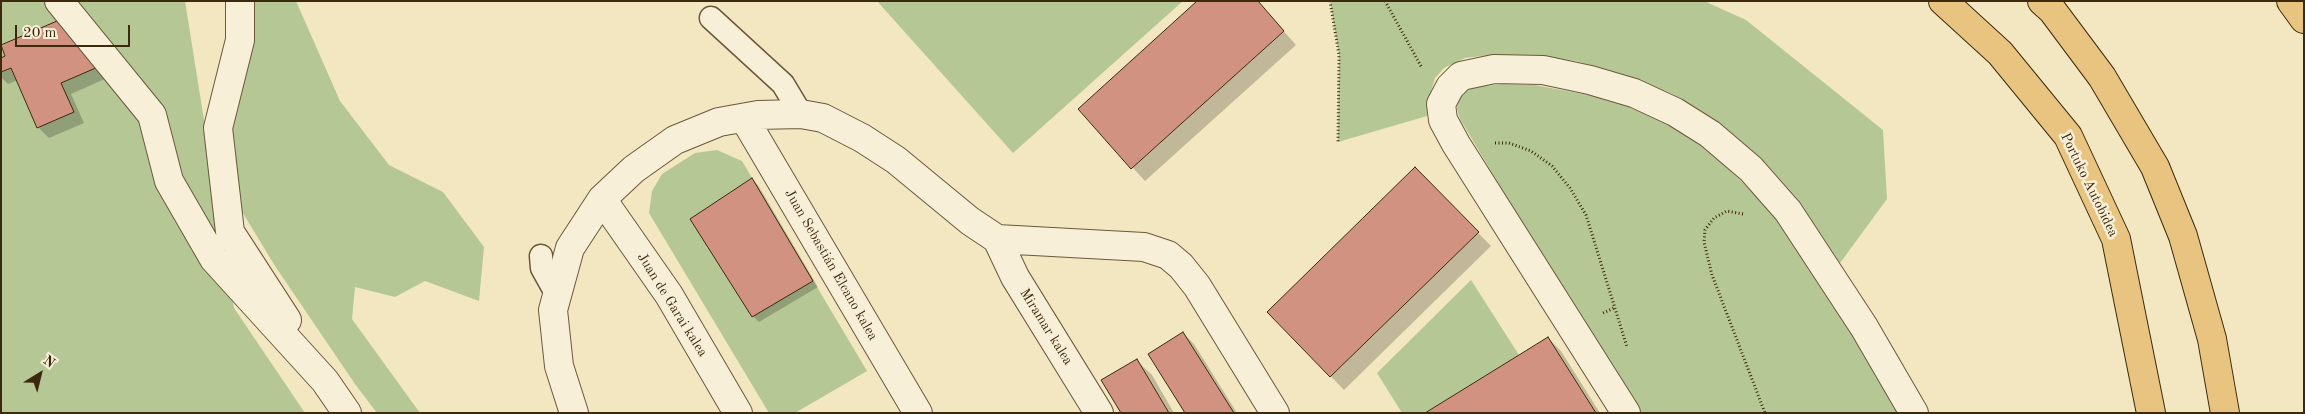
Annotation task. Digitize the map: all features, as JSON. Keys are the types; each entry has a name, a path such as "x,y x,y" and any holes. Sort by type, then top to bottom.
{"highway":[{"name":"Portuko Autobidea","path":"1943,1 2000,52 2068,136 2116,239 2151,413"},
{"path":"2042,1 2052,10 2102,77 2155,167 2183,236 2212,339 2225,413"},
{"path":"2291,1 2304,19"}],"street":[{"path":"59,1 152,115 170,181 214,259 320,375"},
{"path":"240,1 240,40 218,128 230,232 259,275 320,375 347,413"},
{"path":"1626,413 1443,120 1441,104 1450,87 1461,76 1494,69 1543,70 1590,80 1634,93 1675,112 1710,134 1751,169 1788,211 1864,327 1914,413"},
{"path":"574,413 559,366 553,310 570,248 602,199 634,169 675,140 719,122 758,115 801,114 823,118 862,138 896,160 970,221 997,239 1144,248 1168,255 1181,266 1197,286 1275,413"},
{"name":"Juan Sebastián Elcano kalea","path":"744,118 918,413"},
{"name":"Juan de Garai kalea","path":"602,199 669,295 738,413"},
{"name":"Miramar kalea","path":"997,239 1015,278 1099,413"}],"lane":[{"path":"711,18 783,84 801,114"},
{"path":"541,256 542,268 556,295"}],"path":[{"path":"1330,1 1339,54 1338,142"},
{"path":"1385,1 1441,104"},
{"path":"1462,152 1486,143 1509,143 1531,151 1552,166 1570,188 1586,215 1628,351"},
{"path":"1746,216 1741,213 1726,211 1714,218 1706,230 1704,242 1716,284 1765,413"}],"green space":[{"path":"1,1 185,1 234,308 305,413 1,413"},
{"path":"251,1 296,1 340,101 389,165 443,192 484,247 479,301 425,281 395,297 355,287 352,319 420,413 377,413 355,384 275,266 241,210 230,152"},
{"path":"877,1 1183,1 1013,153"},
{"path":"1330,1 1704,1 1746,20 1883,130 1887,199 1840,263 1797,198 1766,163 1711,117 1672,94 1619,73 1576,61 1541,56 1490,55 1465,58 1444,68 1435,78 1429,98 1427,116 1338,142 1339,55"},
{"path":"1504,84 1535,85 1609,99 1673,127 1700,144 1722,162 1769,209 1870,362 1898,413 1642,413 1529,235 1460,119 1457,109 1458,98 1463,91 1470,87"},
{"path":"717,150 742,161 867,371 795,413 769,413 649,213 652,191 662,174 695,153"},
{"path":"1471,280 1519,355 1425,413 1402,413 1377,373"}],"building":[{"path":"1197,1 1258,1 1284,31 1131,169 1078,109"},
{"path":"57,21 98,67 61,83 74,112 37,128 11,68 1,72 1,58 5,56 1,45"},
{"path":"1415,167 1479,232 1330,377 1267,312"},
{"path":"752,178 813,281 752,317 690,219"},
{"path":"1183,332 1234,413 1185,413 1148,354"},
{"path":"1548,337 1596,413 1425,413 1519,355"},
{"path":"1137,359 1169,413 1121,413 1101,380"}]}
